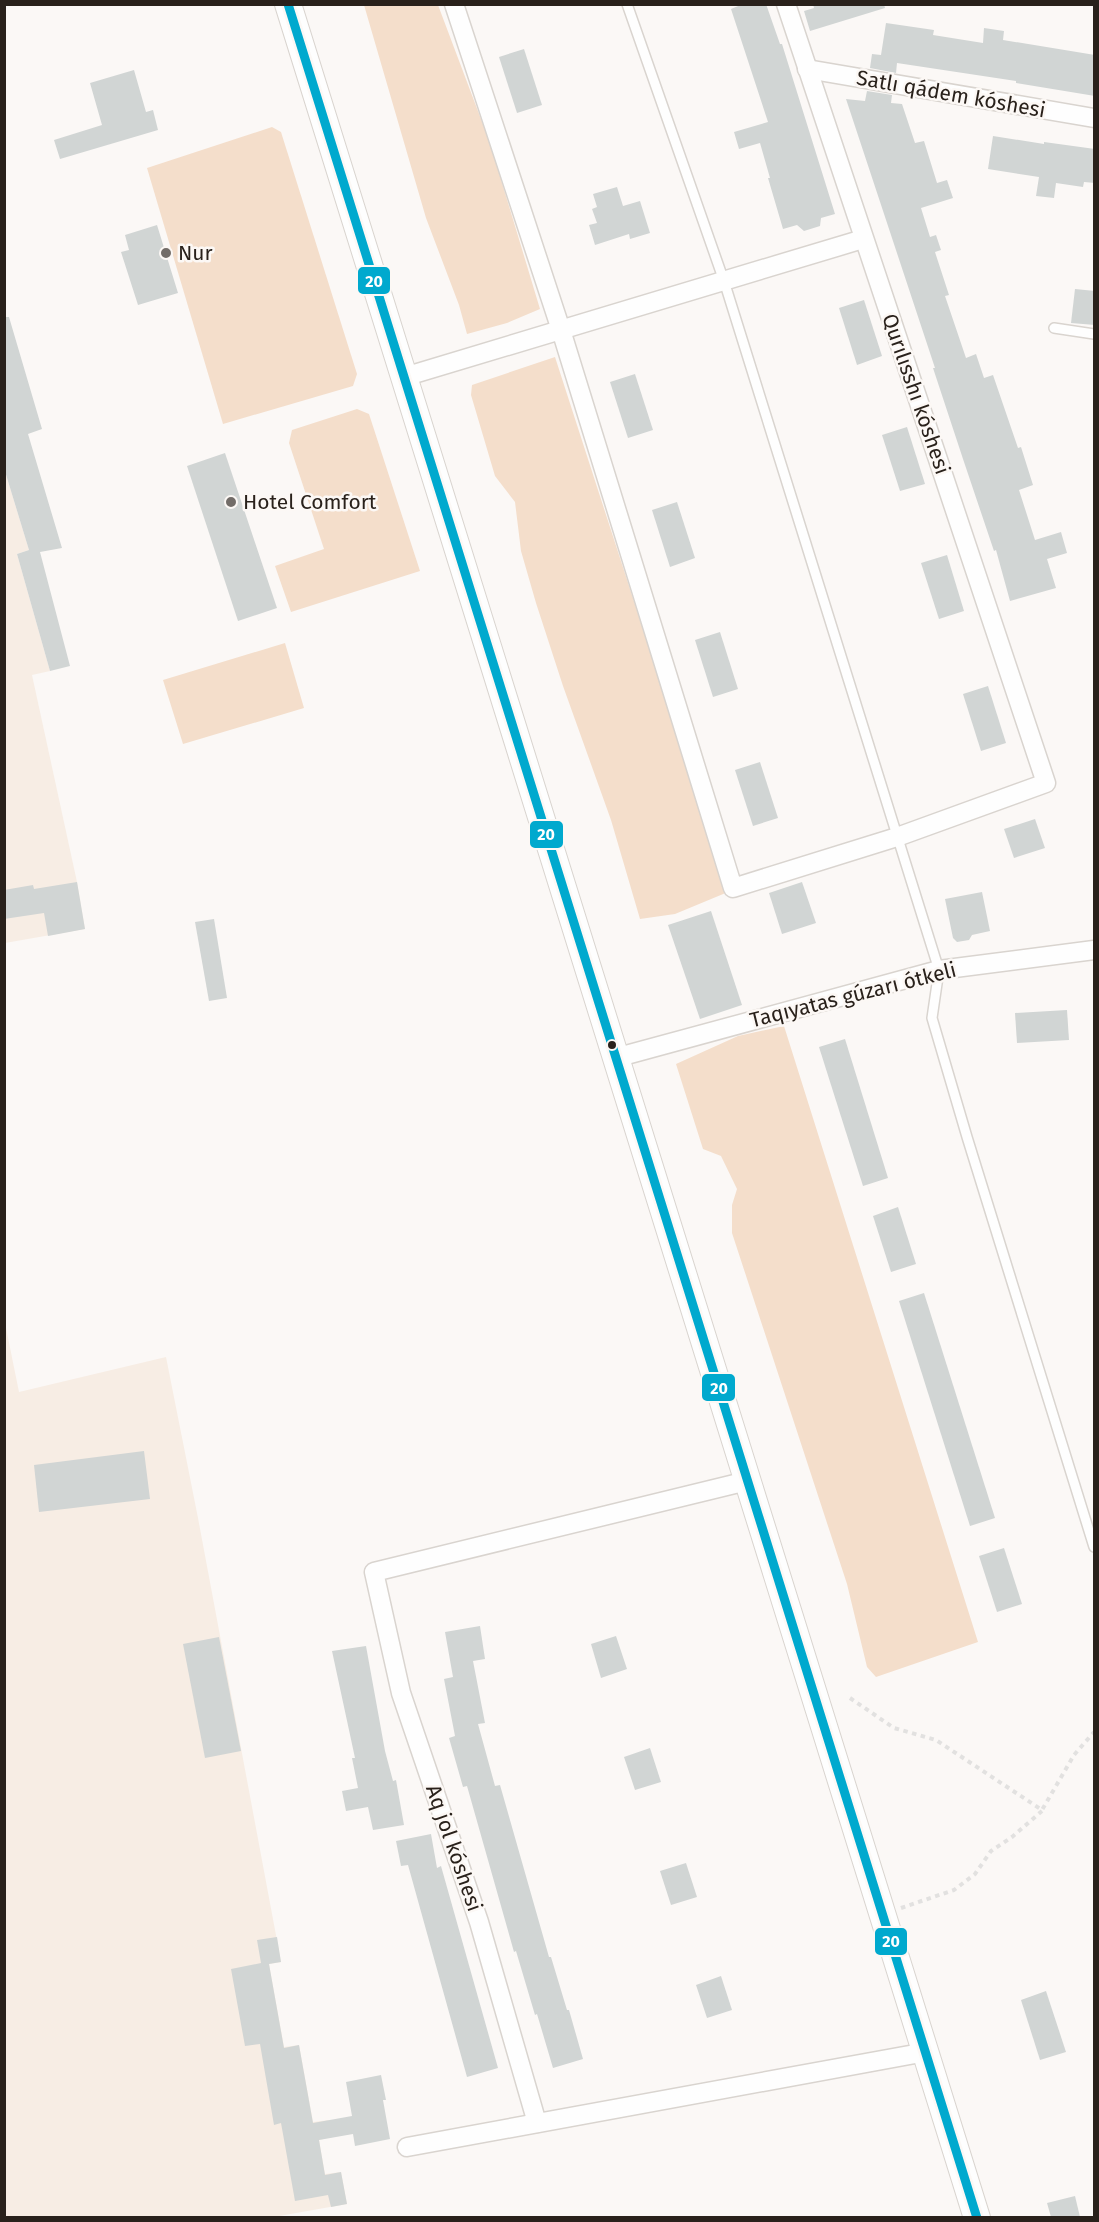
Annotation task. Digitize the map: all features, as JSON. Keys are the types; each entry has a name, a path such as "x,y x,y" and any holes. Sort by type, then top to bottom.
{"street":[{"path":"288,4 977,2217"},
{"path":"454,4 561,330 733,888 897,837"},
{"name":"Qurılısshı kóshesi","path":"786,4 1046,783 897,837"},
{"name":"Satlı qádem kóshesi","path":"807,69 1095,118"},
{"path":"404,377 863,239"},
{"name":"Taqıyatas gúzarı ótkeli","path":"615,1058 939,970 1095,950"},
{"name":"Aq jol kóshesi","path":"537,2123 480,1922 401,1693 374,1572 747,1481"},
{"path":"407,2147 926,2052"}],"lane":[{"path":"627,4 724,280 939,970 932,1018 1095,1547"},
{"path":"1053,327 1095,334"}],"path":[{"path":"850,1698 894,1728 936,1740 1042,1810"},
{"path":"883,1913 954,1890 975,1874 991,1851 1012,1837 1042,1810 1074,1755 1095,1732"}],"shaded area":[{"path":"364,5 438,5 490,143 540,309 507,323 467,334 459,305 426,218"},
{"path":"272,127 281,132 357,374 353,386 223,424 147,168"},
{"path":"555,357 728,892 675,914 640,919 611,820 536,603 521,551 515,502 495,476 471,395 472,385"},
{"path":"357,409 369,414 420,571 291,612 275,566 324,549 289,443 292,430"},
{"path":"4,468 29,550 17,554 50,671 32,675 85,929 5,943"},
{"path":"285,643 304,708 183,744 163,680"},
{"path":"784,1026 978,1642 876,1677 867,1667 847,1584 732,1233 732,1205 737,1189 721,1156 703,1149 676,1064 738,1036"},
{"path":"4,1318 19,1392 166,1357 281,1962 269,1964 284,2047 299,2045 313,2122 329,2120 332,2137 319,2140 325,2174 341,2172 347,2204 268,2218 5,2217"}],"building":[{"path":"743,4 766,4 780,44 782,44 835,214 821,218 820,226 804,231 797,225 783,229 760,143 739,149 734,132 768,122 731,9"},
{"path":"813,4 884,4 885,8 810,31 804,11 814,8"},
{"path":"886,23 934,30 933,35 983,43 984,28 1004,31 1003,40 1095,55 1095,96 1016,83 1016,81 897,63 896,73 870,68 872,54 881,55"},
{"path":"524,49 542,105 517,113 499,57"},
{"path":"134,70 146,112 153,110 158,130 60,159 54,140 102,125 90,83"},
{"path":"867,91 892,95 891,103 902,104 915,143 924,141 937,183 947,180 953,198 921,208 930,237 936,235 941,250 935,252 949,295 945,296 966,358 976,354 984,378 993,375 1018,448 1021,447 1033,485 1019,490 1035,540 1061,532 1067,553 1047,559 1056,588 1010,601 996,550 994,551 963,459 846,99 865,101"},
{"path":"993,136 1095,149 1095,183 1084,182 1083,187 1056,183 1054,198 1036,196 1039,177 988,169"},
{"path":"617,187 623,206 640,201 650,233 630,239 629,234 595,245 589,225 597,223 592,209 597,207 593,194"},
{"path":"157,225 178,293 138,305 121,252 129,250 125,235"},
{"path":"1075,289 1095,291 1095,325 1071,323"},
{"path":"864,300 882,356 857,365 839,308"},
{"path":"4,317 9,317 42,429 28,434 62,548 40,552 70,666 50,671 17,554 29,550 4,468"},
{"path":"635,374 653,430 628,438 610,382"},
{"path":"907,427 925,484 900,491 882,435"},
{"path":"225,453 277,608 238,621 187,466"},
{"path":"677,502 695,558 670,567 652,510"},
{"path":"947,555 964,611 939,619 921,563"},
{"path":"720,632 738,689 713,697 695,640"},
{"path":"988,686 1006,743 981,751 963,694"},
{"path":"760,762 778,818 753,826 735,770"},
{"path":"1035,819 1045,848 1014,858 1004,829"},
{"path":"77,882 85,929 48,936 44,913 4,919 4,890 33,885 34,889"},
{"path":"802,882 816,923 782,934 769,893"},
{"path":"982,892 990,931 972,935 969,940 957,942 953,938 945,899"},
{"path":"711,911 742,1005 700,1019 668,925"},
{"path":"214,919 227,998 209,1001 195,922"},
{"path":"1067,1010 1069,1040 1017,1043 1015,1013"},
{"path":"845,1039 888,1178 863,1186 819,1047"},
{"path":"898,1207 916,1264 891,1272 873,1216"},
{"path":"924,1293 995,1518 970,1526 899,1301"},
{"path":"144,1451 150,1499 39,1512 34,1465"},
{"path":"1004,1548 1022,1604 997,1612 979,1556"},
{"path":"480,1626 485,1659 473,1661 485,1723 478,1724 495,1786 500,1785 549,1957 551,1957 567,2010 569,2010 583,2059 553,2068 516,1951 514,1952 467,1786 463,1787 449,1738 455,1736 444,1679 453,1677 445,1632"},
{"path":"616,1636 627,1669 601,1678 591,1644"},
{"path":"219,1637 241,1751 205,1758 183,1644"},
{"path":"366,1646 385,1751 393,1781 396,1780 404,1825 373,1830 368,1807 346,1811 342,1791 358,1788 352,1758 355,1758 332,1651"},
{"path":"650,1748 661,1782 635,1790 624,1757"},
{"path":"431,1834 437,1868 441,1866 498,2068 467,2077 408,1865 401,1866 396,1841"},
{"path":"686,1863 697,1897 671,1905 660,1871"},
{"path":"277,1937 281,1962 269,1964 284,2048 299,2045 313,2123 352,2116 346,2082 381,2075 390,2139 355,2146 353,2134 319,2140 325,2175 341,2172 347,2204 331,2207 328,2195 295,2201 281,2123 274,2125 260,2044 245,2046 231,1969 261,1963 257,1940"},
{"path":"721,1976 732,2010 707,2018 696,1985"},
{"path":"1046,1991 1066,2052 1040,2060 1021,2000"},
{"path":"1075,2196 1080,2217 1051,2217 1047,2203"}],"transit line":[{"name":"20","path":"288,4 977,2218"}],"place":[{"name":"Nur","path":"166,253"},
{"name":"Hotel Comfort","path":"231,502"}]}
